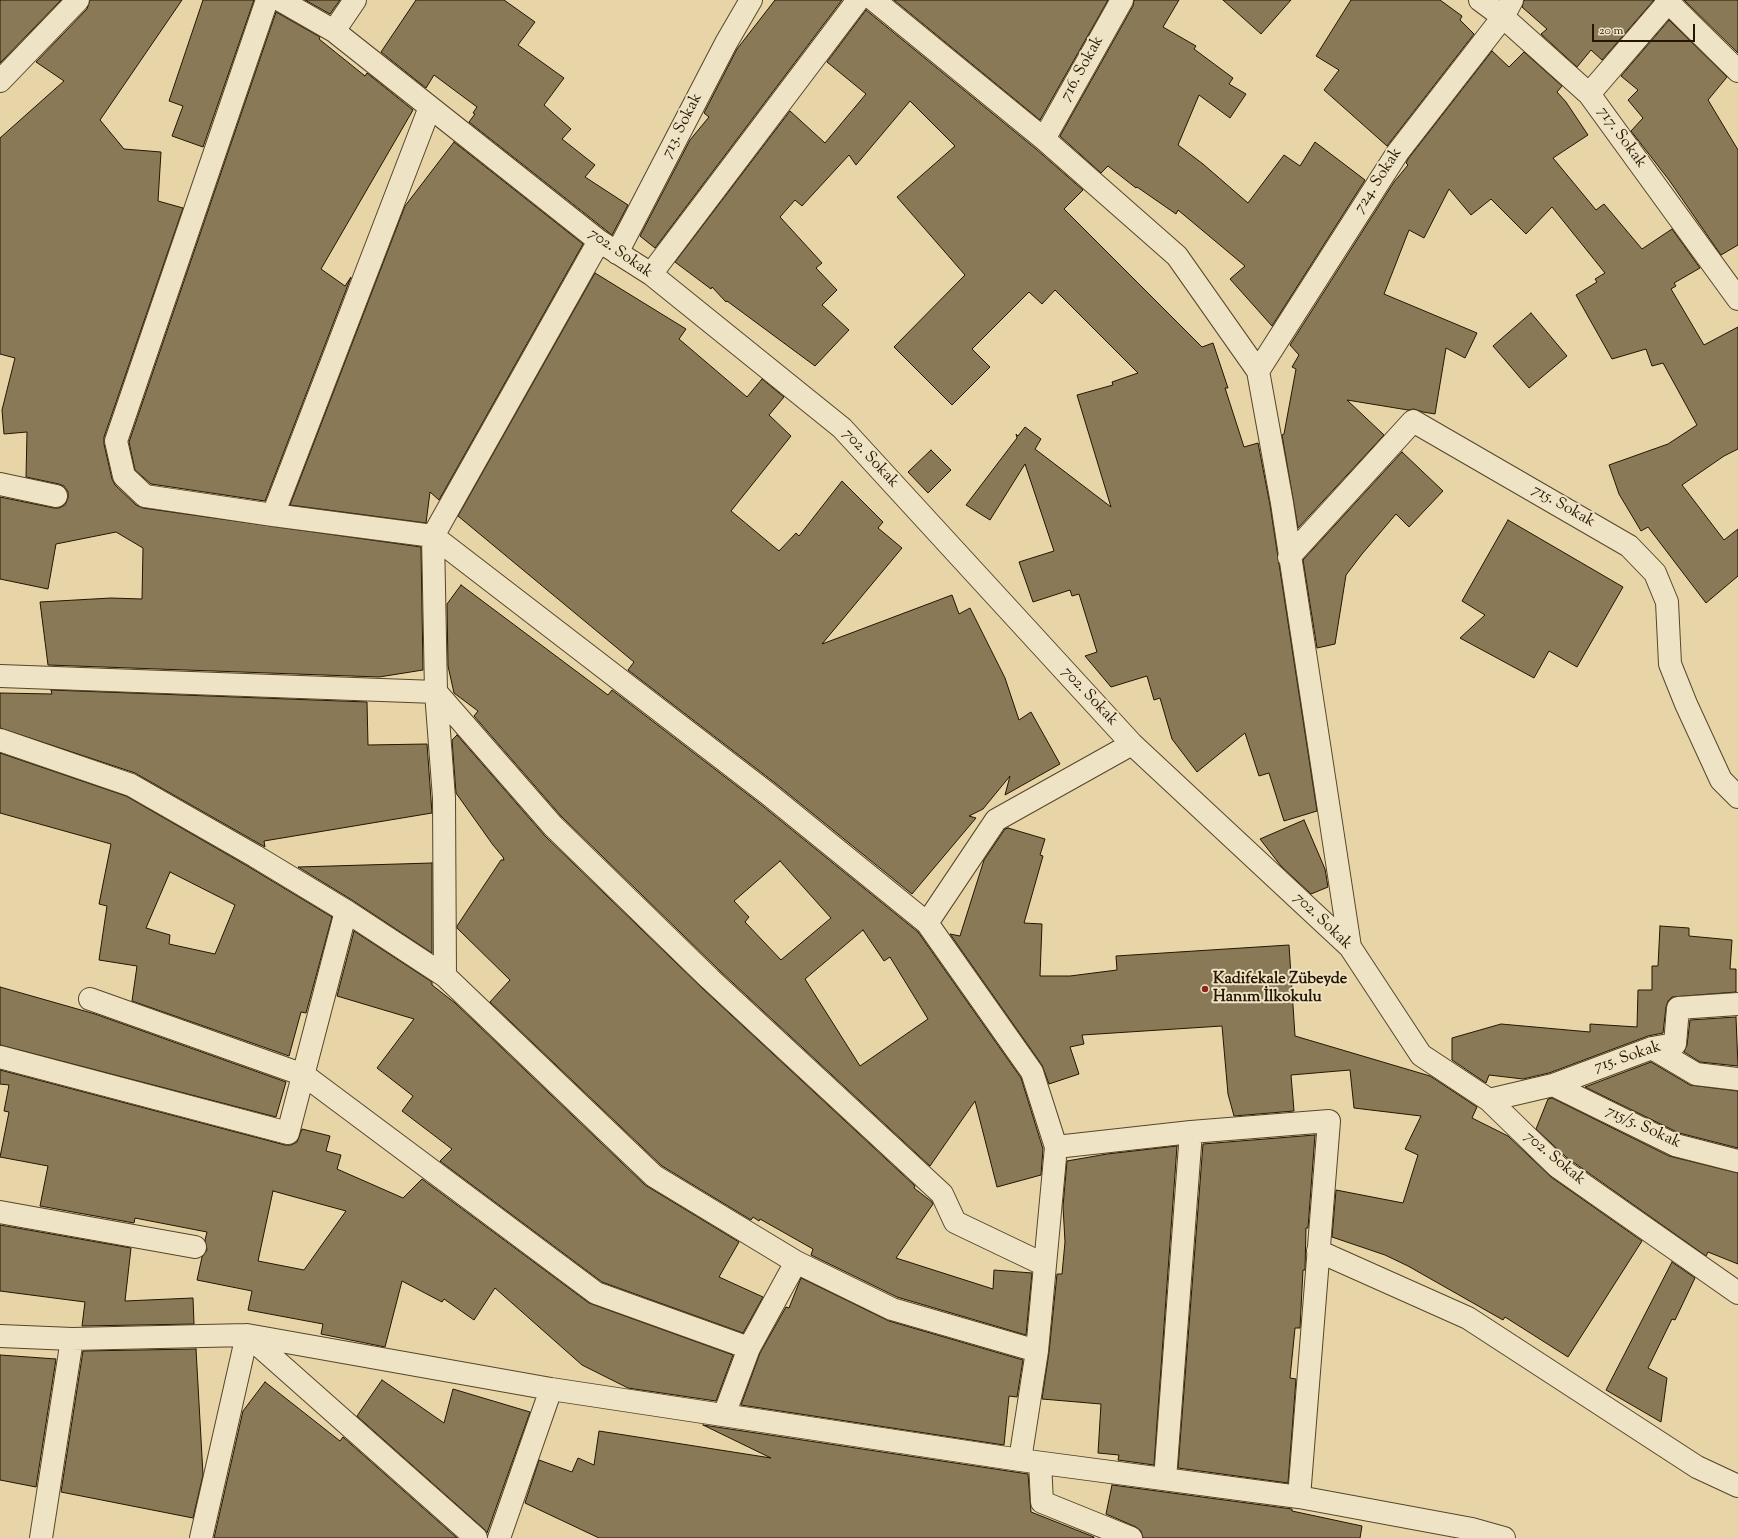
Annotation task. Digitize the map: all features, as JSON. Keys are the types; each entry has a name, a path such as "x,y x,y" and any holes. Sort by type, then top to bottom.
{"street":[{"path":"0,81 78,0"},
{"path":"267,0 116,441 124,476 145,496 273,515 433,536 767,793 927,923 1032,1072 1056,1147 1037,1351 1030,1461 1042,1502 1131,1538"},
{"name":"702. Sokak","path":"280,0 334,31 599,241 651,274 842,428 1132,744 1350,947 1421,1055 1489,1100 1558,1167 1738,1293"},
{"path":"334,31 355,0"},
{"name":"713. Sokak","path":"617,253 726,43 751,0"},
{"path":"651,274 858,0"},
{"path":"874,0 1044,139 1177,256 1258,371 1282,503 1289,557 1350,947"},
{"name":"716. Sokak","path":"1044,139 1122,0"},
{"name":"717. Sokak","path":"1480,0 1508,9 1589,94 1738,299"},
{"path":"1589,94 1668,0 1738,71"},
{"name":"724. Sokak","path":"1258,371 1398,152 1508,9"},
{"path":"273,515 430,107"},
{"path":"445,976 444,798 436,692 433,536 599,241"},
{"name":"715. Sokak","path":"1289,557 1413,421 1629,546 1655,573 1667,602 1670,664 1686,704 1721,780 1738,797"},
{"path":"0,484 56,496"},
{"path":"0,676 436,692 553,826 710,979 942,1194 955,1222 1045,1265"},
{"path":"0,740 131,785 255,856 346,911 445,976 654,1176 796,1262 892,1309 1037,1351"},
{"path":"927,923 996,820 1132,744"},
{"path":"0,1057 288,1134 346,911"},
{"path":"90,999 304,1075 596,1293 749,1348"},
{"name":"715. Sokak","path":"1489,1100 1553,1085 1652,1048 1675,1044 1678,1008 1738,1004"},
{"path":"1652,1048 1696,1074 1738,1079"},
{"name":"715/5. Sokak","path":"1553,1085 1675,1145 1738,1161"},
{"path":"1056,1147 1191,1132 1329,1121 1299,1497"},
{"path":"1165,1479 1191,1132"},
{"path":"0,1212 195,1247"},
{"path":"1318,1251 1468,1318 1697,1467 1738,1486"},
{"path":"724,1415 749,1348 796,1262"},
{"path":"201,1538 247,1335"},
{"path":"247,1335 476,1538"},
{"path":"0,1336 72,1339 247,1335 551,1389 1030,1461 1299,1497 1470,1534 1504,1538"},
{"path":"41,1538 72,1339"},
{"path":"499,1538 551,1389"}],"building":[{"path":"0,0 61,0 0,63"},
{"path":"90,0 182,0 100,120 124,149 161,152 158,201 183,208 104,437 104,444 112,479 115,485 136,505 143,508 421,547 423,670 379,677 48,665 40,602 111,598 142,599 143,548 116,532 56,544 48,589 0,579 0,497 59,508 65,505 68,498 68,492 64,486 59,484 26,477 27,432 4,434 2,410 15,358 0,354 0,138 64,81 36,62 87,9"},
{"path":"203,0 254,0 203,147 172,136 183,106 169,101"},
{"path":"305,0 340,0 330,14"},
{"path":"416,0 504,0 535,22 518,45 564,78 544,105 571,129 562,139 595,165 585,177 628,205 612,235 469,122 475,114 473,113 477,107 434,75 426,88 381,52"},
{"path":"775,0 842,0 655,248 640,236 690,140 709,117 704,113 737,49"},
{"path":"894,0 1108,0 1040,120"},
{"path":"1134,0 1179,0 1163,27 1196,46 1194,49 1233,78 1229,84 1246,94 1230,118 1199,95 1178,145 1203,164 1248,203 1284,155 1300,166 1315,142 1365,180 1272,326 1230,279 1245,266 1178,210 1176,214 1137,187 1136,188 1108,166 1101,173 1060,136 1133,6"},
{"path":"1223,0 1291,0 1261,34"},
{"path":"1351,0 1440,0 1462,16 1460,20 1474,34 1387,146 1324,90 1339,70 1316,56"},
{"path":"1524,0 1654,0 1602,60 1591,50 1577,67 1541,34 1547,29 1522,7"},
{"path":"1684,0 1738,0 1738,53"},
{"path":"866,10 1036,149 1083,190 1064,209 1202,347 1213,343 1228,388 1225,388 1244,447 1258,443 1270,505 1317,811 1284,821 1269,773 1259,776 1245,733 1197,772 1172,739 1160,698 1154,700 1147,676 1111,687 1085,656 1097,652 1079,594 1072,596 1070,590 1033,602 1019,562 1054,551 1025,464 990,520 966,505 1017,438 1016,434 1018,436 1025,427 1041,439 1035,449 1111,507 1077,395 1113,385 1112,382 1138,373 1055,290 1042,304 1029,292 972,349 990,367 952,405 894,347 965,275 897,197 955,146 910,101 856,165 849,155 802,206 795,200 780,217 822,263 816,268 837,290 822,305 849,330 815,366 727,301 726,302 712,287 711,289 675,262 790,111 825,143 866,94 827,62"},
{"path":"276,12 320,37 319,39 365,76 367,73 413,110 321,269 345,286 351,277 265,501 151,484 135,470 129,442"},
{"path":"1669,20 1727,77 1708,100 1738,150 1738,245 1721,255 1669,180 1631,131 1643,118 1628,100 1638,90 1621,76"},
{"path":"1492,51 1509,67 1524,52 1562,86 1557,92 1566,102 1588,135 1553,158 1596,210 1604,204 1642,249 1672,229 1700,268 1674,283 1676,286 1671,289 1704,345 1738,327 1738,449 1724,456 1682,485 1724,540 1738,529 1738,576 1706,603 1648,527 1641,531 1619,494 1609,465 1668,444 1697,425 1663,363 1652,366 1646,349 1612,359 1576,295 1597,282 1595,279 1605,273 1552,207 1526,234 1491,199 1471,215 1449,189 1424,238 1409,230 1384,294 1477,333 1465,358 1446,348 1435,414 1414,409 1408,410 1347,400 1384,435 1298,528 1282,435 1284,434 1296,369 1292,367 1299,355 1290,345 1394,182 1408,165 1406,163 1408,159"},
{"path":"454,142 583,244 439,500 430,492 426,523 290,505 405,206"},
{"path":"595,273 686,329 679,339 747,397 762,379 784,397 769,415 791,436 731,511 779,551 796,533 799,536 842,481 883,522 878,528 902,548 822,644 952,595 959,614 970,608 1005,678 1019,720 1031,712 1060,764 1005,795 1010,776 983,809 969,816 976,818 912,894 775,783 628,670 634,662 458,516"},
{"path":"1531,313 1567,356 1529,388 1493,346"},
{"path":"931,450 951,470 928,493 908,472"},
{"path":"1402,452 1443,491 1409,527 1396,514 1362,554 1346,575 1335,644 1317,648 1303,560"},
{"path":"1508,520 1623,587 1577,667 1549,651 1534,678 1460,638 1485,615 1462,601"},
{"path":"461,585 608,695 612,690 759,803 918,932 1021,1078 1043,1149 1041,1175 997,1187 975,1101 930,1166 719,970 562,817 474,716 478,711 454,693 448,666 447,604","holes":["780,861 831,918 781,960 745,922 749,917 734,901","863,930 884,961 890,957 928,1019 860,1066 805,979"]},
{"path":"51,690 367,702 368,745 427,744 432,813 264,841 265,847 135,773 0,728 0,693 52,694"},
{"path":"457,735 544,835 702,988 915,1186 914,1188 932,1202 933,1204 896,1258 993,1289 994,1270 1032,1273 1026,1335 897,1297 811,1255 813,1249 760,1219 759,1221 753,1217 751,1220 662,1166 490,1002 510,980 457,928 457,926 501,860 504,860 456,793 452,740"},
{"path":"0,753 126,796 332,917 306,1013 301,1012 289,1056 132,1001 137,966 99,960 107,906 99,904 111,844 0,813","holes":["170,872 235,905 215,954 169,944 170,935 146,928"]},
{"path":"1304,820 1325,869 1328,887 1311,894 1281,866 1260,839"},
{"path":"1008,828 1045,839 1040,855 1043,856 1024,923 1042,924 1040,976 1070,976 1117,970 1116,956 1289,945 1295,1036 1430,1076 1477,1107 1472,1118 1508,1136 1551,1177 1642,1241 1568,1357 1505,1317 1503,1320 1408,1266 1385,1255 1332,1237 1336,1190 1403,1203 1418,1155 1405,1149 1421,1116 1354,1108 1350,1070 1291,1075 1294,1111 1234,1116 1228,1094 1222,1026 1082,1035 1084,1044 1070,1047 1079,1074 1049,1084 1042,1065 950,934 960,936 984,860 1005,829"},
{"path":"432,863 432,953 352,900 298,867"},
{"path":"1660,926 1689,928 1689,936 1732,940 1730,969 1736,969 1736,992 1672,997 1668,1001 1666,1007 1663,1033 1648,1036 1549,1073 1523,1079 1489,1075 1486,1083 1452,1060 1452,1038 1501,1024 1590,1032 1590,1024 1637,1027 1638,990 1652,990 1652,966 1658,966"},
{"path":"354,931 432,982 432,985 455,1003 645,1185 739,1242 719,1277 763,1297 743,1333 602,1282 440,1161 452,1149 402,1111 413,1096 377,1068 414,1019 337,996"},
{"path":"0,987 95,1014 286,1082 276,1117 0,1045"},
{"path":"1736,1017 1738,1066 1700,1062 1684,1052 1687,1045 1690,1020"},
{"path":"1651,1062 1690,1085 1738,1091 1738,1148 1679,1133 1585,1087"},
{"path":"0,1070 285,1145 291,1145 297,1142 302,1129 330,1136 326,1151 341,1155 337,1169 403,1198 422,1179 589,1303 733,1355 716,1401 628,1388 582,1365 495,1288 474,1320 444,1299 442,1302 402,1281 385,1347 321,1334 323,1324 248,1310 252,1291 197,1280 202,1257 207,1250 205,1240 207,1232 135,1218 134,1223 40,1206 48,1166 0,1157 9,1112 4,1111 9,1085 0,1084","holes":["273,1191 346,1211 304,1270 258,1261"]},
{"path":"1552,1098 1669,1156 1738,1173 1738,1264 1708,1252 1706,1256 1566,1157 1536,1129 1548,1099"},
{"path":"1315,1135 1308,1228 1306,1228 1305,1270 1303,1270 1300,1328 1295,1328 1290,1378 1296,1379 1288,1483 1178,1468 1203,1144"},
{"path":"1177,1146 1154,1465 1118,1460 1119,1455 1098,1453 1101,1404 1042,1399 1049,1352 1057,1274 1062,1274 1065,1242 1063,1206 1067,1161 1107,1154"},
{"path":"0,1225 131,1248 125,1301 193,1298 194,1324 82,1326 85,1302 0,1291"},
{"path":"1672,1262 1695,1278 1675,1320 1672,1319 1648,1368 1667,1378 1661,1422 1606,1390"},
{"path":"801,1278 889,1321 1023,1360 1017,1397 1009,1396 1004,1445 741,1405 760,1353 786,1307 789,1308"},
{"path":"196,1349 203,1475 193,1518 61,1492 83,1351"},
{"path":"0,1355 56,1359 36,1487 0,1480"},
{"path":"382,1380 444,1423 453,1389 530,1412 487,1533 357,1416"},
{"path":"265,1382 340,1441 343,1437 457,1538 214,1538 243,1411"},
{"path":"703,1425 1028,1474 1031,1512 1094,1538 599,1538 525,1503 539,1460 572,1472 578,1458 594,1465 599,1431 771,1458"},
{"path":"1112,1485 1292,1509 1292,1511 1362,1526 1360,1538 1143,1538 1141,1531 1136,1527 1106,1514"}],"place":[{"name":"Kadifekale Zübeyde Hanım İlkokulu","path":"1205,989"}]}
